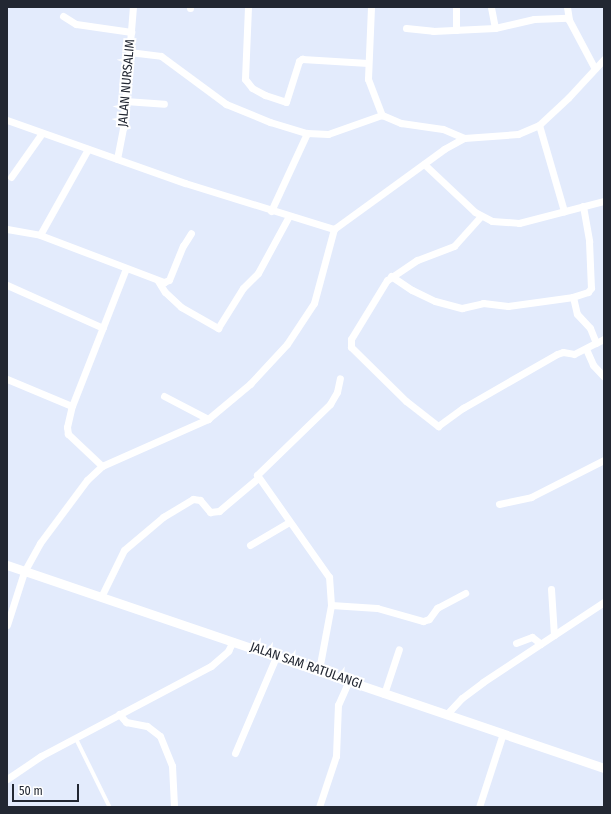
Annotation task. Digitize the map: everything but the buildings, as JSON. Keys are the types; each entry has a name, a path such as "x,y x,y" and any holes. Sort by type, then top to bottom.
{"street":[{"name":"JALAN NURSALIM","path":"117,159 126,101 133,7"},
{"path":"248,7 245,79 252,88 265,95 286,102 299,61 302,60 368,63"},
{"path":"370,7 368,79 382,115"},
{"path":"456,7 456,30"},
{"path":"491,7 495,28"},
{"path":"567,7 568,18 595,69"},
{"path":"64,16 76,24 131,32"},
{"path":"406,28 456,30 495,28 534,19 568,18"},
{"path":"129,52 161,56 226,104 270,122 307,133 328,134 382,115 401,123 443,129 464,138 518,134 540,124 604,59"},
{"path":"126,101 164,104"},
{"path":"7,120 117,159 289,216 334,229"},
{"path":"540,124 564,211"},
{"path":"11,177 42,133"},
{"path":"271,210 307,133"},
{"path":"7,625 24,572 45,537 87,480 102,466 208,419 250,384 306,319 319,287 334,229 424,164 464,138"},
{"path":"40,235 88,149"},
{"path":"424,164 481,216 498,222 519,223 604,201"},
{"path":"391,276 412,290 435,301 462,308 483,303 508,306 572,297 591,289 590,241 583,206"},
{"path":"158,281 165,292 181,308 218,328 243,288 258,273 289,216"},
{"path":"481,216 454,246 417,260 391,276 383,285 350,345 406,401 436,425 440,425 463,408 561,352 574,354 604,339"},
{"path":"7,229 40,235 158,281 169,280 183,246 191,233"},
{"path":"102,466 68,434 72,406 126,268"},
{"path":"7,285 103,328"},
{"path":"572,297 577,314 590,328 596,343"},
{"path":"586,349 593,365 604,377"},
{"path":"319,670 331,605 329,577 325,568 285,517 256,475 330,404 337,392 340,378"},
{"path":"7,379 72,406"},
{"path":"164,396 208,419"},
{"path":"499,504 531,497 604,460"},
{"path":"101,597 124,550 163,517 193,499 200,500 210,512 215,512 258,478"},
{"path":"250,545 285,517"},
{"name":"JALAN SAM RATULANGI","path":"7,565 24,572 233,641 276,657 349,680 384,694 604,768"},
{"path":"550,589 554,635"},
{"path":"331,605 377,608 423,621 429,619 437,608 465,593"},
{"path":"446,715 462,698 604,602"},
{"path":"516,643 532,637 541,644"},
{"path":"7,779 41,756 211,666 228,650 233,641"},
{"path":"384,694 399,650"},
{"path":"235,753 276,657"},
{"path":"318,807 336,756 338,705 349,680"},
{"path":"118,714 126,722 148,726 160,736 172,766 174,806"},
{"path":"479,807 503,733"}],"lane":[{"path":"76,738 110,807"}]}
